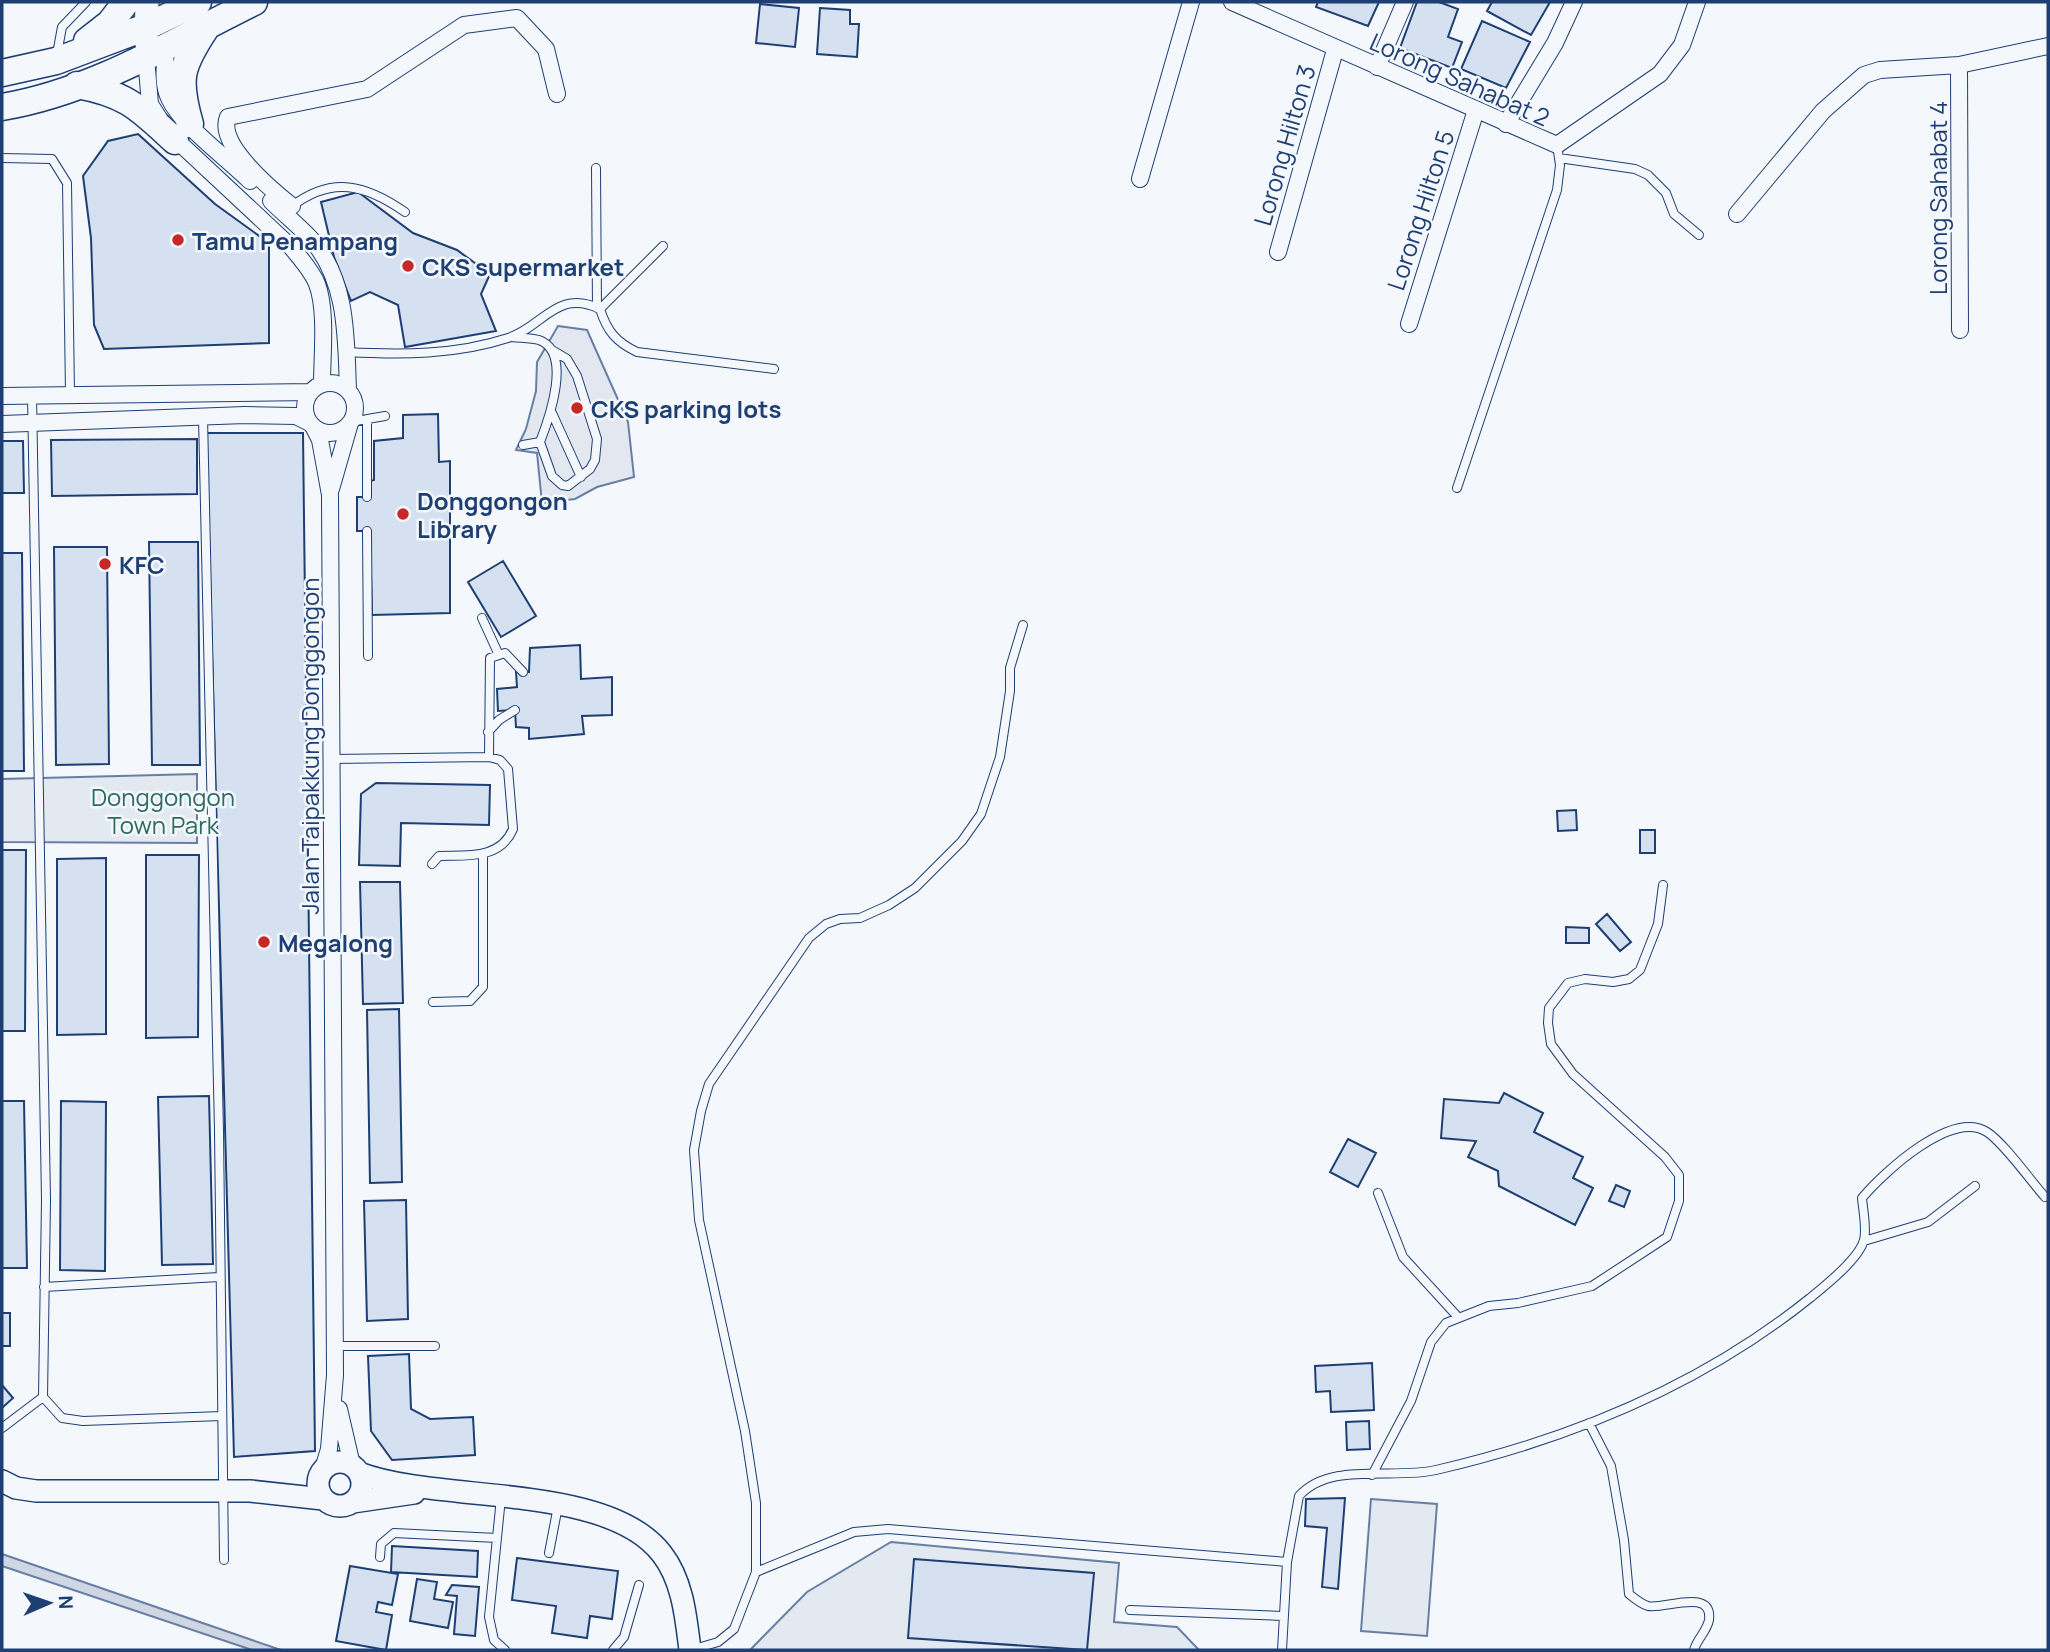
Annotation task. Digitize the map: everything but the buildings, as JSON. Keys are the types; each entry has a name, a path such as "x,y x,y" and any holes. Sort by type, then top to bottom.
{"main road":[{"path":"66,56 110,23 126,2"},
{"path":"2,73 66,56 156,12 198,2"},
{"path":"2,107 78,85 156,53 229,10"},
{"path":"183,132 180,89 193,48 229,10"},
{"path":"156,12 156,53"},
{"path":"78,85 108,91 183,132"}],"street":[{"path":"1140,179 1191,2"},
{"path":"1377,67 1405,2"},
{"path":"1506,124 1544,62 1574,2"},
{"name":"Lorong Sahabat 2","path":"1237,3 1335,50 1476,110 1558,152 1660,75 1682,45 1697,2"},
{"path":"2,424 296,415 331,433 350,422 355,407 348,391 347,352 335,276 310,238 252,171 230,139 226,128 228,117 367,89 464,26 517,18 546,49 557,94"},
{"path":"1737,214 1823,111 1864,75 1880,70 1959,65 2048,46"},
{"name":"Lorong Hilton 3","path":"1278,252 1335,50"},
{"path":"156,53 150,104 183,132 288,210"},
{"name":"Lorong Sahabat 4","path":"1959,65 1960,330"},
{"name":"Lorong Hilton 5","path":"1409,324 1476,110"},
{"path":"183,132 292,248 317,284 321,301 316,388"},
{"path":"312,425 305,407 331,365 339,355 347,352"},
{"path":"2,396 316,388 336,384 348,391"},
{"name":"Jalan Taipakkung Donggongon","path":"330,495 350,422"},
{"name":"Jalan Taipakkung Donggongon","path":"312,425 320,440 330,495 335,1375 329,1449 322,1482"},
{"name":"Jalan Taipakkung Donggongon","path":"335,1375 341,1421 356,1469"},
{"path":"2,1481 16,1488 36,1491 250,1491 322,1482 340,1461 377,1480 434,1490 501,1495 615,1520 646,1538 662,1554 679,1590 686,1615 690,1650"},
{"path":"353,1502 360,1492 356,1469"},
{"path":"322,1482 334,1505 434,1490"}],"lane":[{"path":"66,56 62,27 86,2"},
{"path":"1457,488 1558,191 1558,152 1648,174 1665,193 1674,214 1699,235"},
{"path":"2,158 52,159 61,168 68,183 70,394"},
{"path":"596,168 598,308 607,328 621,344 637,352 774,369"},
{"path":"288,210 327,189 354,187 367,189 405,212"},
{"path":"598,308 663,246"},
{"path":"512,337 562,305 589,303 598,308"},
{"path":"347,352 403,355 441,352 512,337 540,341 566,359 577,376 597,439 595,460 581,477 568,486 556,481 540,442 552,413 557,363 552,350"},
{"path":"32,395 41,850 43,1397 62,1418 83,1421 222,1416"},
{"path":"552,413 581,477"},
{"path":"350,422 385,416"},
{"path":"203,417 219,1131 224,1560"},
{"path":"367,419 367,497"},
{"path":"523,445 540,442"},
{"path":"367,531 368,656"},
{"path":"482,618 498,653"},
{"path":"690,1650 718,1642 734,1629 755,1572 756,1503 747,1443 704,1249 695,1194 694,1150 709,1084 809,938 826,924 841,919 860,918 889,905 915,888 962,841 981,814 1000,757 1010,691 1010,667 1023,625"},
{"path":"489,757 487,671 490,658 498,653 505,653 523,672"},
{"path":"488,732 499,720 515,710"},
{"path":"331,759 489,757 500,760 508,769 513,829 498,847 484,855 439,856 432,864"},
{"path":"433,1002 470,1001 483,987 484,855"},
{"path":"1372,1475 1411,1401 1432,1342 1446,1323 1457,1316 1489,1306 1518,1303 1592,1286 1667,1237 1679,1201 1679,1175 1665,1157 1573,1074 1551,1044 1548,1023 1549,1008 1568,983 1585,979 1613,982 1629,979 1640,970 1658,924 1663,885"},
{"path":"1864,1241 1862,1198 1883,1172 1954,1127 1970,1126 1987,1132 2045,1197"},
{"path":"1282,1650 1287,1562 1299,1496 1308,1486 1320,1480 1431,1471 1463,1464 1589,1423 1685,1382 1771,1330 1840,1274 1864,1241 1912,1224 1928,1222 1975,1186"},
{"path":"1378,1193 1403,1257 1457,1316"},
{"path":"44,1287 219,1277"},
{"path":"335,1346 435,1346"},
{"path":"2,1428 43,1397"},
{"path":"1589,1423 1611,1466 1624,1540 1629,1594 1650,1607 1694,1600 1701,1603 1708,1610 1709,1619 1695,1650"},
{"path":"501,1495 489,1617 494,1640 505,1650"},
{"path":"549,1553 558,1506"},
{"path":"755,1572 854,1532 888,1530 1287,1562"},
{"path":"380,1558 381,1544 394,1533 497,1538"},
{"path":"613,1650 624,1637 639,1585"},
{"path":"1130,1610 1283,1616"}],"green space":[{"name":"Donggongon Town Park","path":"197,774 197,843 2,842 2,779"},
{"path":"1371,1499 1437,1504 1427,1636 1361,1631"},
{"path":"891,1542 1119,1563 1114,1622 1177,1627 1199,1650 750,1650 807,1592"}],"shaded area":[{"name":"CKS parking lots","path":"558,326 587,330 628,422 634,477 597,487 575,499 542,503 537,453 516,450 526,429 536,391 537,362"},
{"path":"2,1554 281,1650 252,1650 2,1566"}],"place":[{"name":"Tamu Penampang","path":"178,240"},
{"name":"CKS supermarket","path":"408,266"},
{"name":"CKS parking lots","path":"577,408"},
{"name":"Donggongon Library","path":"403,514"},
{"name":"KFC","path":"105,564"},
{"name":"Megalong","path":"264,942"}]}
